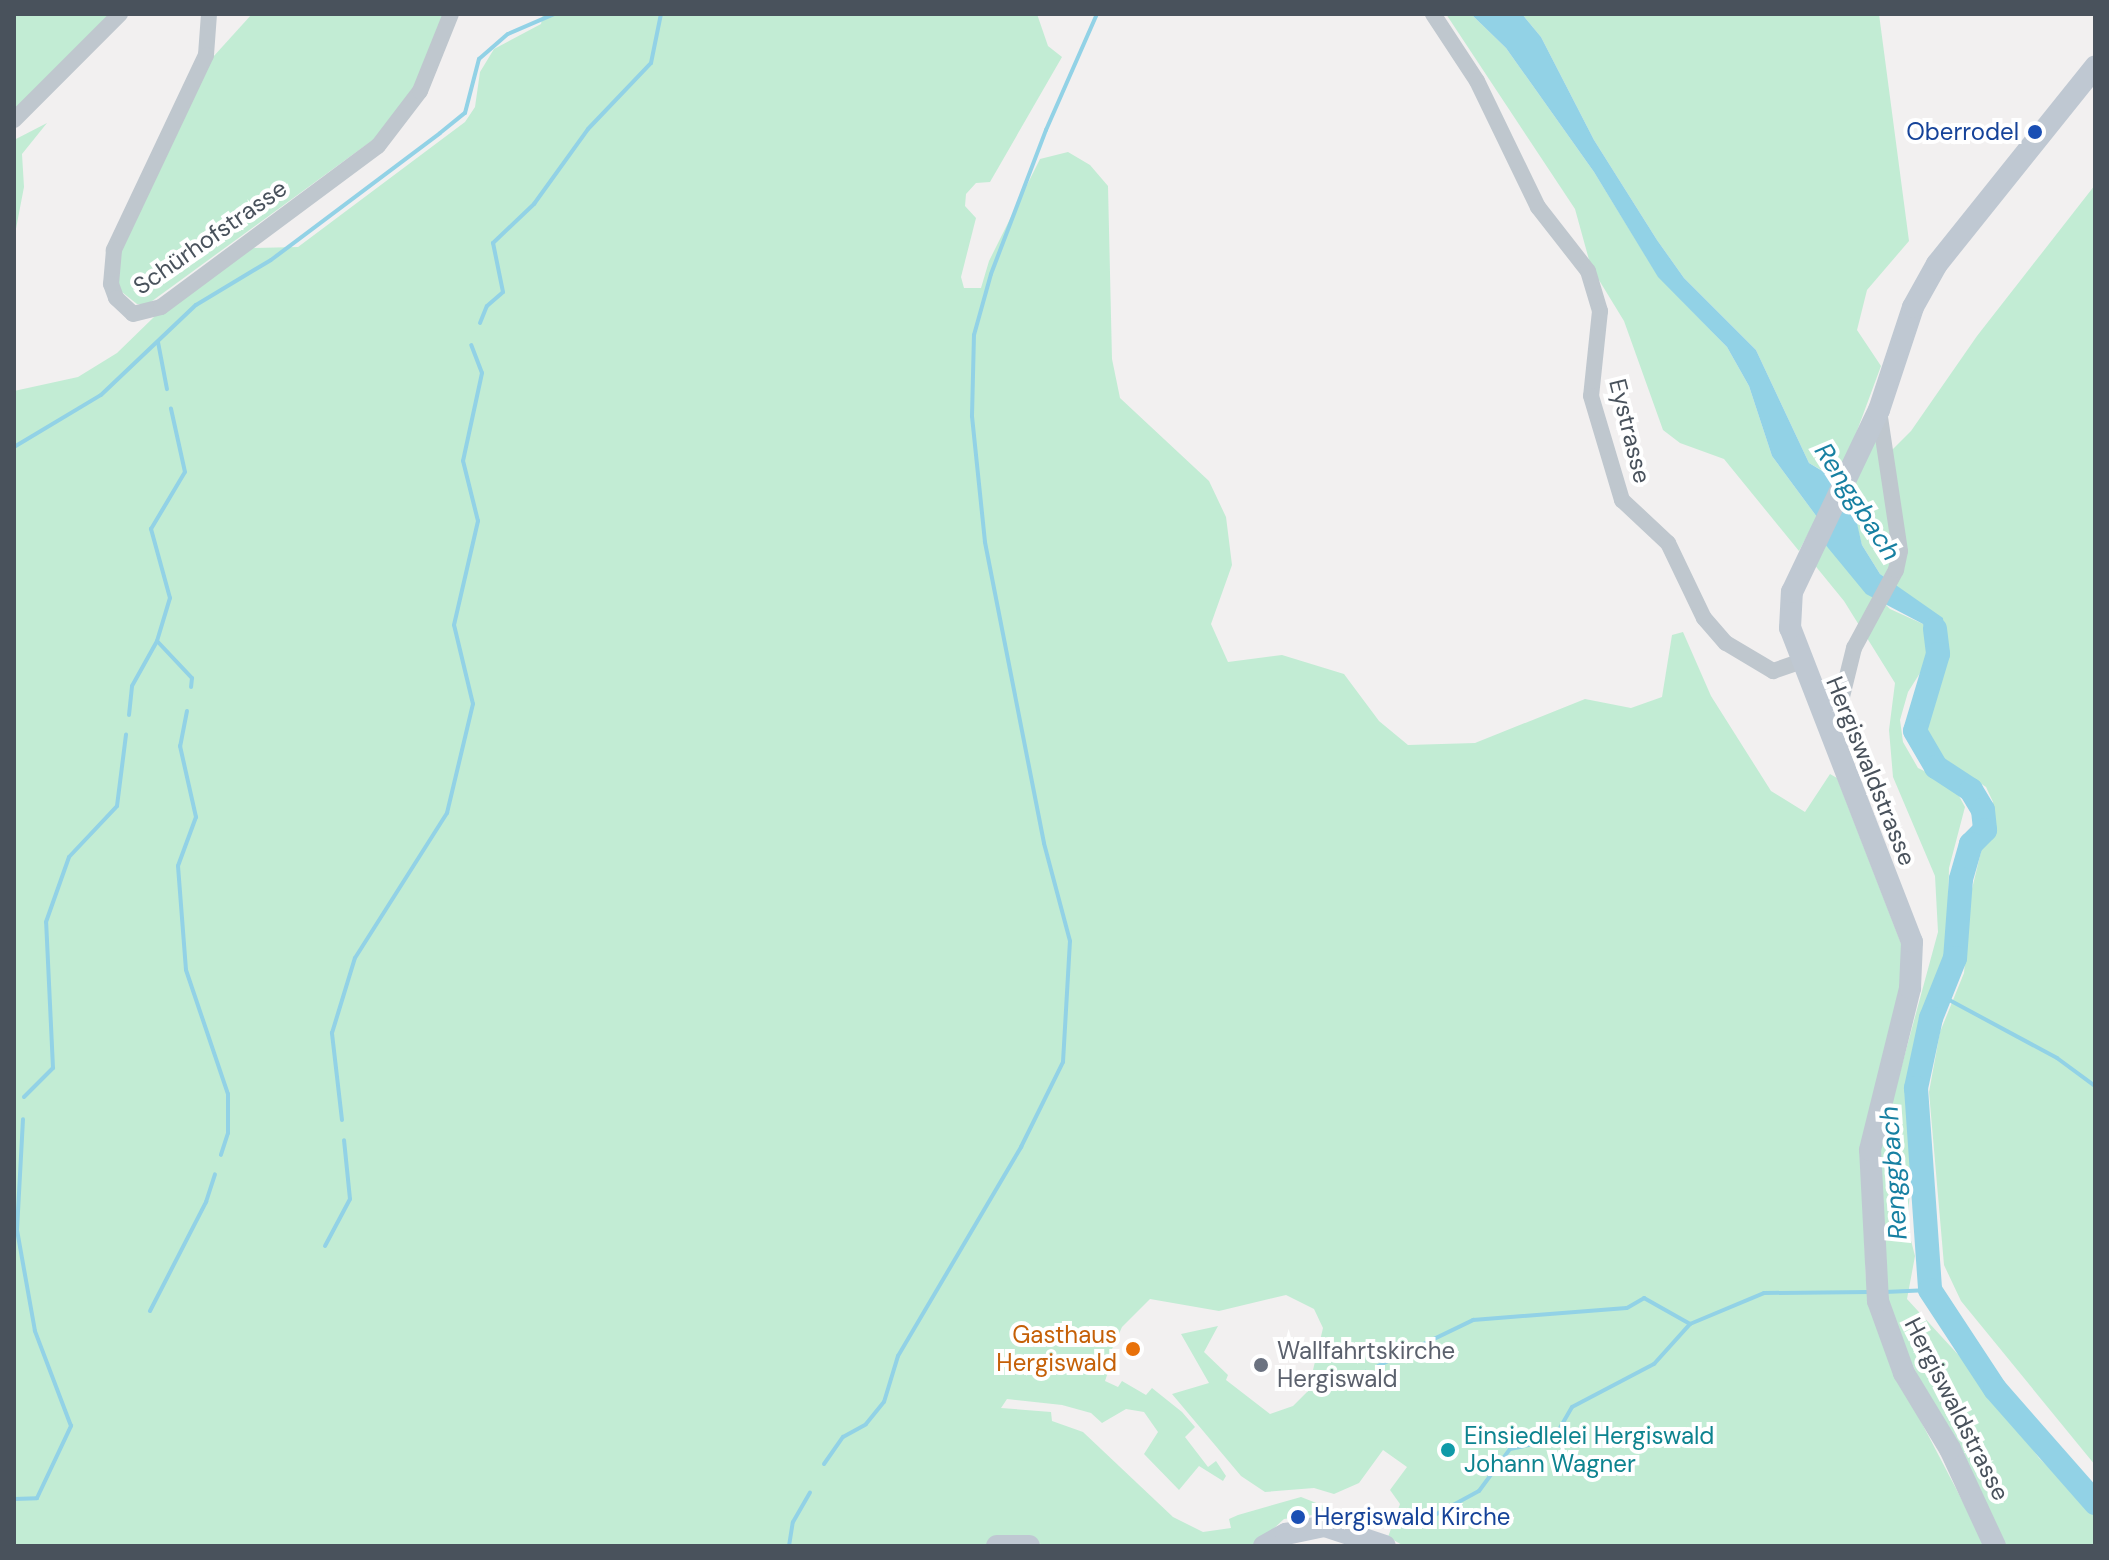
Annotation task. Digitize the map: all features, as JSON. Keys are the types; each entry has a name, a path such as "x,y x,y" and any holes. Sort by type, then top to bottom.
{"street":[{"path":"14,120 120,14"},
{"name":"Schürhofstrasse","path":"209,14 206,55 114,250 111,284 116,298 133,314 161,307 378,146 420,91 451,14"},
{"name":"Eystrasse","path":"1433,14 1477,81 1538,207 1588,271 1600,311 1591,396 1622,500 1668,543 1704,618 1726,643 1773,671 1799,662"},
{"name":"Hergiswaldstrasse","path":"1995,1546 1950,1449 1904,1373 1877,1291 1870,1150 1914,961 1912,942 1799,662 1790,628 1792,592 1879,410 1913,307 1937,264 2095,67"},
{"path":"1832,739 1842,682 1869,620 1896,570 1900,551 1879,410"},
{"path":"1264,1546 1286,1534 1325,1526 1385,1546"},
{"path":"997,1546 1029,1546"}],"green space":[{"path":"14,14 113,14 14,115"},
{"path":"252,14 444,14 423,73 381,134 148,304 137,304 118,289 115,261 213,57"},
{"path":"543,14 1037,14 1048,46 1062,57 990,182 976,183 966,194 965,206 976,218 961,277 964,288 981,288 989,261 1040,159 1068,152 1090,165 1108,186 1112,359 1120,398 1209,481 1226,517 1232,565 1211,624 1228,662 1282,655 1344,674 1379,721 1408,745 1475,743 1585,699 1631,708 1662,697 1672,635 1683,632 1711,696 1771,791 1805,812 1830,774 1837,778 1904,951 1906,982 1861,1152 1866,1280 1904,1389 1986,1546 1404,1546 1388,1537 1400,1504 1390,1490 1407,1467 1383,1450 1359,1483 1334,1494 1314,1488 1265,1492 1241,1476 1172,1394 1209,1383 1181,1334 1218,1326 1204,1352 1228,1375 1226,1380 1270,1414 1293,1406 1308,1391 1323,1328 1314,1309 1286,1295 1219,1311 1150,1299 1122,1327 1103,1369 1108,1372 1105,1381 1118,1387 1122,1381 1146,1395 1152,1388 1182,1412 1195,1427 1185,1437 1208,1467 1216,1461 1226,1476 1223,1481 1199,1466 1179,1490 1144,1454 1158,1432 1144,1412 1126,1409 1102,1423 1091,1413 1062,1405 1007,1399 1001,1408 1051,1412 1052,1421 1083,1432 1173,1517 1203,1532 1231,1528 1229,1519 1238,1515 1301,1497 1324,1506 1326,1513 1284,1519 1255,1546 1054,1546 1022,1541 978,1546 14,1546 14,391 78,377 117,353 154,317 249,248 298,247 465,122 475,107 480,72 494,49 541,24"},
{"path":"1446,14 1471,14 1506,48 1594,172 1658,276 1727,347 1749,386 1772,456 1817,517 1799,551 1724,459 1680,443 1663,430 1624,321 1591,267 1575,209"},
{"path":"1522,14 1879,14 1909,241 1867,290 1857,330 1881,366 1844,466 1830,475 1809,463 1756,350 1684,278 1657,240 1594,140 1541,37"},
{"path":"47,123 22,154 24,187 14,239 14,140"},
{"path":"2095,185 2095,1465 1961,1301 1944,1265 1929,1092 1940,1032 1964,973 1971,893 1993,802 1986,787 1936,753 1923,738 1922,725 1947,662 1903,591 1880,574 1862,545 1849,495 1877,433 1892,450 1911,431 1977,336"},
{"path":"1824,543 1890,609 1923,624 1930,636 1927,662 1908,692 1900,720 1903,742 1918,768 1953,785 1965,807 1949,868 1947,963 1908,1087 1912,1170 1907,1225 1915,1256 1907,1299 1986,1385 2039,1458 2094,1511 2095,1546 2001,1546 1887,1313 1877,1157 1938,932 1935,876 1893,777 1889,730 1895,683 1844,601 1813,563"}],"water":[{"path":"1471,14 1522,14 1541,37 1594,140 1657,240 1684,278 1756,350 1809,463 1829,475 1844,467 1862,545 1880,574 1943,618 1947,662 1927,662 1931,646 1923,624 1866,594 1824,543 1817,517 1772,456 1749,386 1727,347 1658,277 1594,172 1506,48"}],"waterway":[{"path":"14,447 101,395 196,305 271,260 465,113 479,59 508,34 554,14"},
{"path":"480,323 487,306 503,292 493,243 534,204 588,129 651,63 661,14"},
{"path":"824,1464 843,1437 866,1424 884,1402 898,1356 1021,1147 1063,1062 1070,941 1044,843 985,542 972,416 974,335 991,274 1046,130 1097,14"},
{"path":"158,342 167,389"},
{"path":"342,1120 332,1033 355,958 447,813 473,704 454,625 478,521 463,461 482,373 471,345"},
{"path":"129,715 132,686 157,641 170,598 151,529 185,472 171,409"},
{"name":"Renggbach","path":"1935,629 1938,654 1915,731 1936,767 1971,790 1983,810 1985,830 1971,844 1961,879 1955,958 1931,1018 1916,1088 1930,1290 1995,1389 2095,1503"},
{"path":"157,641 192,678 191,687"},
{"path":"187,711 180,746 196,817 178,866 186,970 228,1094 228,1133 221,1155"},
{"path":"24,1097 53,1068 46,922 69,857 117,806 126,735"},
{"path":"1940,995 2057,1058 2095,1086"},
{"path":"14,1499 37,1498 71,1426 35,1331 17,1230 23,1119"},
{"path":"325,1246 350,1199 344,1140"},
{"path":"150,1311 206,1202 215,1174"},
{"path":"1885,1292 1930,1290"},
{"path":"1378,1366 1473,1320 1627,1308 1644,1298 1690,1324 1764,1293 1869,1292"},
{"path":"1420,1523 1479,1491 1510,1449 1553,1440 1572,1407 1654,1364 1690,1324"},
{"path":"1324,1392 1365,1372"},
{"path":"789,1546 793,1522 810,1492"}],"place":[{"name":"Oberrodel","path":"2035,132"},
{"name":"Gasthaus Hergiswald","path":"1133,1349"},
{"name":"Wallfahrtskirche Hergiswald","path":"1261,1365"},
{"name":"Einsiedlelei Hergiswald Johann Wagner","path":"1448,1450"},
{"name":"Hergiswald Kirche","path":"1298,1517"}]}
